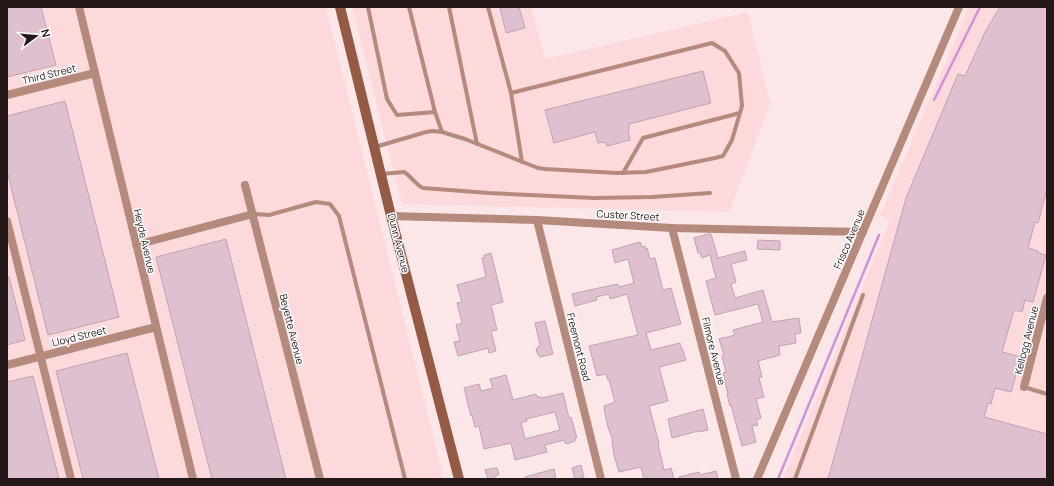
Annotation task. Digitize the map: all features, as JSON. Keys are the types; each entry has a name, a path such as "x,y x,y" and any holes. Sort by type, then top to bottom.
{"main road":[{"name":"Dunn Avenue","path":"340,7 374,147 459,479"}],"street":[{"name":"Heyde Avenue","path":"79,7 193,479"},
{"name":"Frisco Avenue","path":"757,479 959,7"},
{"name":"Third Street","path":"7,95 95,72"},
{"name":"Beyette Avenue","path":"245,185 320,479"},
{"path":"136,246 253,214"},
{"name":"Custer Street","path":"392,216 537,220 672,228 863,232"},
{"name":"Freemont Road","path":"537,220 601,479"},
{"path":"7,221 71,479"},
{"name":"Filmore Avenue","path":"672,228 736,479"},
{"name":"Kellogg Avenue","path":"1024,386 1044,325 1047,298"},
{"name":"Lloyd Street","path":"7,365 156,327"}],"lane":[{"path":"368,7 388,99 397,115 435,112"},
{"path":"409,7 435,112 442,132"},
{"path":"449,7 477,144"},
{"path":"488,7 511,93 522,162"},
{"path":"374,147 433,131 442,132 465,139 538,168 623,173 646,172 723,156 732,140 742,106 739,74 725,51 712,43 511,93"},
{"path":"623,173 643,138 740,113"},
{"path":"381,174 404,172 410,176 417,185 423,188 489,193 594,198 652,197 710,193"},
{"path":"253,214 269,215 316,202 330,204 340,216 405,479"},
{"path":"795,479 864,295"},
{"name":"Kellogg Avenue","path":"1024,386 1047,394"}],"shaded area":[{"path":"7,7 326,7 444,479 7,479"},
{"path":"352,7 531,7 545,59 748,12 770,104 729,212 402,204"},
{"path":"969,7 1047,7 1047,479 783,479 890,221 880,216"}],"building":[{"path":"7,7 41,7 56,65 7,77"},
{"path":"500,7 519,7 525,28 506,33"},
{"path":"1000,7 1047,7 1047,189 1038,223 1035,222 1028,248 1046,255 1033,302 1025,300 1022,312 1014,310 1002,352 1021,357 1011,392 995,388 991,404 988,403 984,417 1047,434 1047,479 828,479 906,198 958,74 965,76 986,30"},
{"path":"703,71 711,103 629,124 628,130 630,140 607,146 606,142 598,143 595,132 554,143 545,110"},
{"path":"65,101 119,317 48,335 7,171 7,116"},
{"path":"711,234 718,258 745,251 747,260 731,264 736,282 731,284 735,298 763,290 772,322 799,318 801,333 795,334 796,343 779,346 780,355 758,361 762,377 759,378 764,397 756,399 761,418 756,420 758,425 752,426 756,442 742,446 727,394 723,373 726,372 722,356 724,355 719,339 735,335 733,330 763,322 758,304 715,315 706,281 716,278 710,255 702,258 700,253 698,253 694,238"},
{"path":"226,239 286,479 212,479 156,257"},
{"path":"758,240 780,241 780,250 757,249"},
{"path":"640,242 642,247 645,246 645,249 647,248 650,259 655,258 663,290 671,288 681,324 646,333 651,350 680,343 686,360 659,367 668,401 649,406 659,443 664,470 671,468 674,479 644,479 641,467 619,472 614,455 613,441 608,427 604,406 615,402 606,374 597,376 589,346 638,335 627,294 610,299 609,294 596,297 597,300 575,306 572,294 618,284 619,287 634,283 628,259 615,263 612,250"},
{"path":"491,253 503,302 491,305 497,330 491,331 496,351 489,353 488,348 458,356 454,342 460,341 456,325 462,323 457,303 462,302 457,285 486,277 482,258 485,257 484,255"},
{"path":"7,277 9,277 25,340 7,345"},
{"path":"545,321 553,354 540,357 536,349 540,345 535,323"},
{"path":"127,353 159,479 83,479 56,371"},
{"path":"506,375 513,400 536,394 537,397 542,398 563,393 569,418 571,417 577,438 575,438 575,441 567,444 564,440 545,445 547,452 515,460 511,443 484,449 479,426 475,427 464,388 479,384 481,391 493,388 490,379","holes":["555,412 560,430 525,439 521,423 527,421 526,419"]},
{"path":"33,376 59,479 7,479 7,382"},
{"path":"703,409 708,430 672,438 668,419"},
{"path":"581,465 584,477 575,479 572,468"},
{"path":"497,468 499,474 492,479 488,479 485,470"},
{"path":"554,469 556,479 526,479 525,477"},
{"path":"716,471 718,479 679,479 679,477 699,472 700,475"}],"waterway":[{"path":"934,100 980,7"},
{"path":"778,479 879,235"}]}
